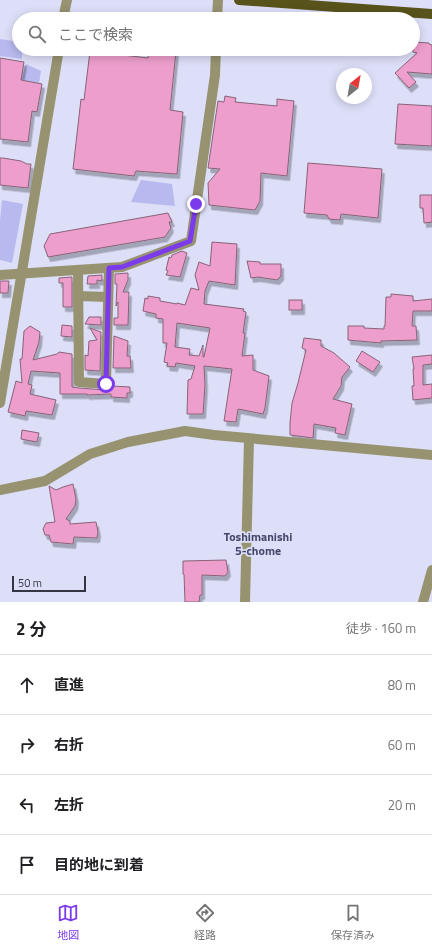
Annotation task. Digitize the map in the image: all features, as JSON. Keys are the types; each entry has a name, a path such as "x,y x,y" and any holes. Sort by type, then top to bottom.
{"main road":[{"path":"239,0 319,3 411,12"},
{"path":"420,13 432,14"}],"street":[{"path":"65,12 67,0"},
{"path":"217,12 218,0"},
{"path":"0,403 57,56"},
{"path":"0,275 122,267 190,241 215,75 216,56"},
{"path":"78,270 79,382 106,384 109,268"},
{"path":"78,296 108,296"},
{"path":"0,490 46,481 90,454 128,442 184,431 249,439 432,455"},
{"path":"245,602 249,439"},
{"path":"423,602 432,570"}],"shaded area":[{"path":"0,39 12,41 12,56 22,56 22,59 0,56"},
{"path":"26,64 41,71 39,83 21,80"},
{"path":"141,180 172,184 175,206 131,202"},
{"path":"2,200 23,204 12,263 0,260 0,221"}],"building":[{"path":"420,42 429,43 432,45 432,74 407,72 416,82 409,88 395,73 414,56 420,56"},
{"path":"89,56 131,56 148,58 148,56 175,56 170,110 183,112 177,174 136,171 134,176 73,169 81,99 84,100"},
{"path":"0,58 24,62 21,80 42,84 37,112 32,111 28,142 0,139"},
{"path":"225,96 236,98 235,102 277,106 277,99 294,101 287,176 261,173 260,201 255,210 209,205 208,183 220,169 208,168 218,101 224,102"},
{"path":"398,104 432,106 432,146 395,144"},
{"path":"0,158 31,164 28,188 0,185"},
{"path":"308,163 382,169 378,218 341,214 340,220 329,219 327,215 304,213"},
{"path":"420,195 432,195 432,222 424,223 423,208 420,208"},
{"path":"168,213 172,222 169,222 171,228 165,237 48,257 44,246 50,234"},
{"path":"212,242 237,244 235,285 209,281 205,291 204,304 244,309 243,311 246,312 242,356 253,355 253,370 269,376 263,414 238,409 236,422 224,421 232,369 204,366 205,385 203,414 187,414 188,380 191,379 195,366 176,363 175,367 167,366 168,363 164,362 167,343 163,343 163,319 156,318 156,314 143,311 145,298 148,299 148,296 160,298 160,301 185,305 191,288 199,290 195,275 199,262 210,266","holes":["177,323 210,328 204,357 203,345 199,356 189,355 190,349 175,347"]},
{"path":"182,251 187,253 180,277 166,275 168,271 166,270 169,257 171,258 172,255"},
{"path":"247,261 260,262 260,264 281,264 281,276 277,280 258,277 251,278"},
{"path":"128,273 128,280 123,292 129,292 128,325 114,325 114,318 118,318 118,302 116,306 117,284 115,284 115,274"},
{"path":"102,275 102,281 97,280 97,284 87,284 88,276"},
{"path":"72,277 72,307 63,307 63,283 59,283 59,278"},
{"path":"0,281 9,281 8,293 0,293"},
{"path":"391,294 413,296 413,301 432,299 432,311 413,311 412,326 416,326 417,340 381,341 381,343 348,340 348,326 364,326 364,328 384,329 386,297 391,297"},
{"path":"289,300 302,300 302,310 289,310"},
{"path":"89,317 101,317 101,325 85,324"},
{"path":"62,325 72,326 72,337 61,336"},
{"path":"30,326 40,332 39,342 33,360 57,354 59,352 72,354 72,387 109,390 112,386 130,387 130,393 127,393 127,398 111,397 111,394 60,394 60,373 31,371 28,384 32,385 30,394 56,400 52,415 26,411 25,416 8,412 16,381 22,383 20,359 22,359 24,331"},
{"path":"90,328 101,332 100,371 85,370 85,355 88,356 89,341 97,340"},
{"path":"114,336 128,341 127,356 130,356 131,368 113,368"},
{"path":"304,338 321,340 321,346 334,353 350,367 342,377 341,386 333,399 352,404 345,435 335,433 336,428 314,424 313,438 290,435 292,403 306,350 302,348"},
{"path":"362,351 380,362 373,372 356,361"},
{"path":"432,355 432,364 423,365 423,385 432,384 432,398 413,400 412,386 414,386 414,369 412,357"},
{"path":"22,430 39,433 37,442 21,439"},
{"path":"73,484 76,499 75,506 66,519 70,521 70,524 96,522 98,532 97,538 74,537 73,544 51,542 49,535 45,535 43,529 46,523 55,522 49,486 56,490"},
{"path":"226,560 228,572 225,576 202,575 202,595 200,595 199,602 185,602 183,561"}],"district":[{"name":"Toshimanishi 5-chome","path":"258,543"}],"route":[{"path":"106,384 109,268 122,267 190,241 196,204"}]}
